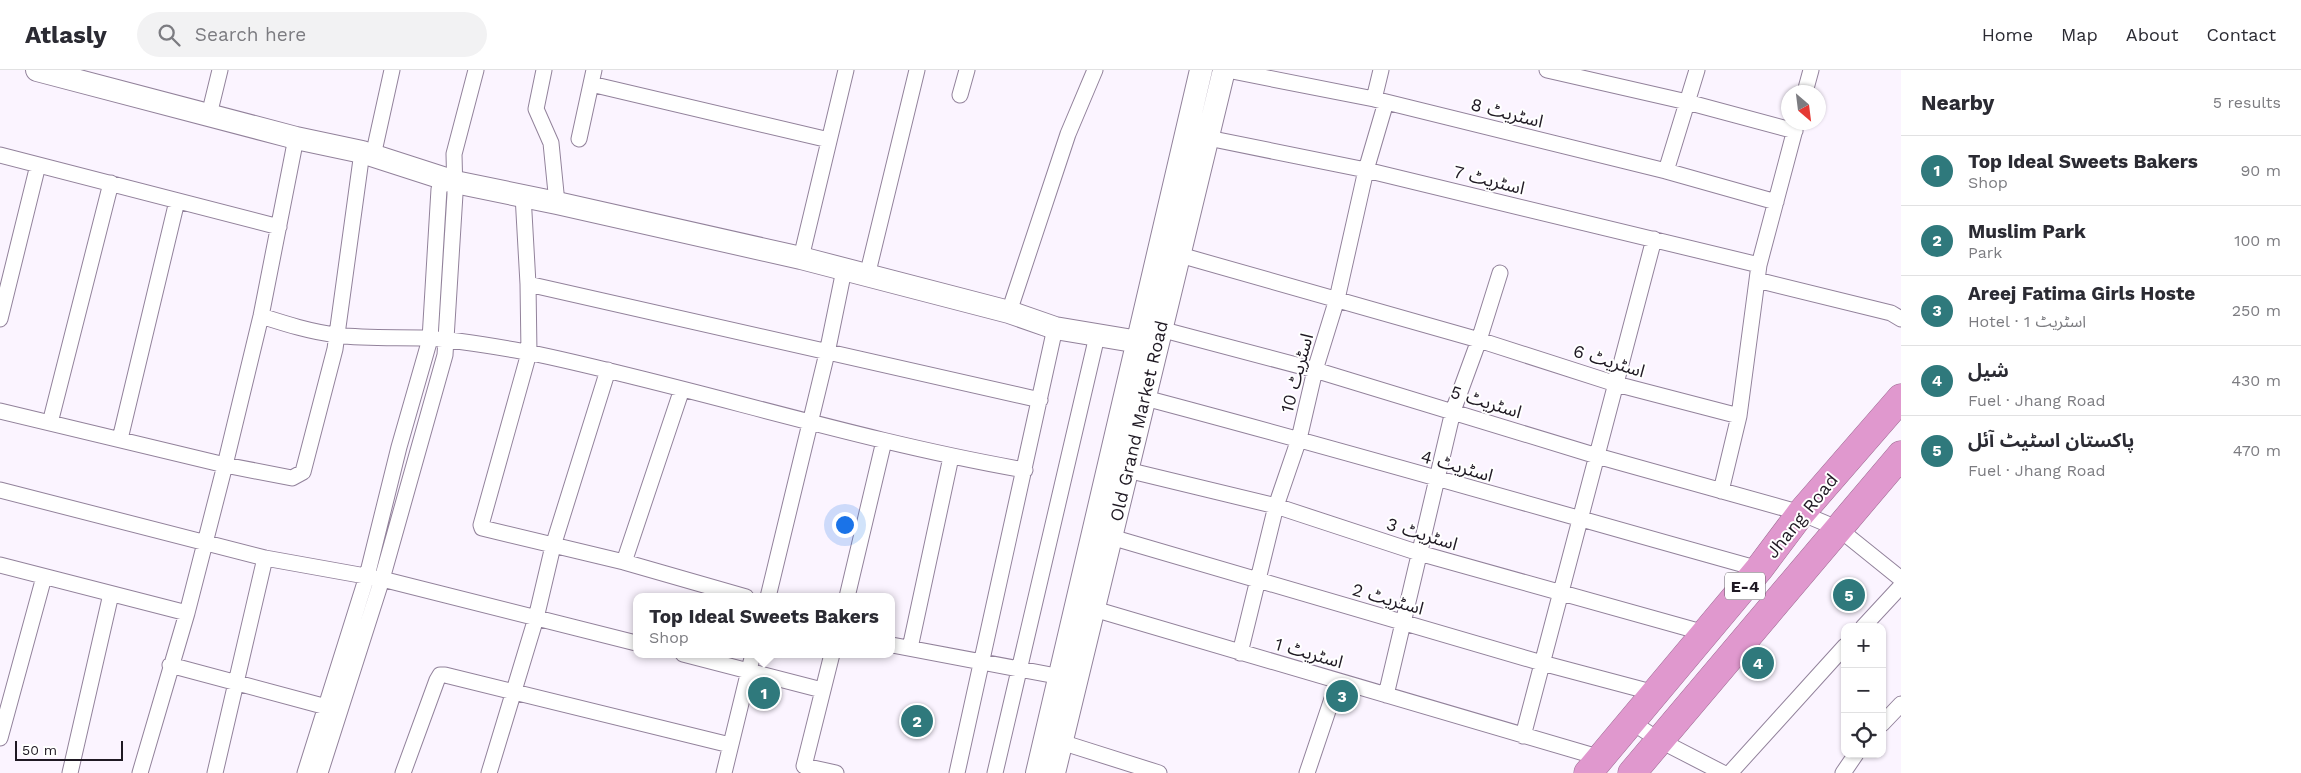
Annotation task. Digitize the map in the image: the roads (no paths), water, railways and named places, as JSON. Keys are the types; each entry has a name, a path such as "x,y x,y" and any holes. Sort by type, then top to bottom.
{"highway":[{"name":"Jhang Road","path":"1594,765 1759,569 1801,513 1901,398"},
{"name":"Jhang Road","path":"1632,773 1901,455"}],"street":[{"path":"37,70 296,138 368,154 451,178 801,258 1009,312 1055,328 1097,336 1152,338"},
{"path":"209,115 220,70"},
{"path":"0,411 225,465 292,478 303,472 338,336 368,154 392,70"},
{"path":"305,773 333,709 382,579 440,375 446,340 451,178 454,154 476,70"},
{"path":"544,70 536,109 551,144 557,203"},
{"path":"801,258 846,70"},
{"path":"867,276 918,70"},
{"path":"960,95 967,70"},
{"path":"1009,312 1068,134 1095,70"},
{"name":"Old Grand Market Road","path":"1054,773 1061,742 1068,678 1152,338 1202,70"},
{"name":"Old Grand Market Road","path":"1037,773 1068,678 1094,609 1145,398 1152,338 1180,255 1226,70"},
{"name":"اسٹریٹ 8","path":"1226,70 1380,100 1666,171 1776,202"},
{"name":"اسٹریٹ 10","path":"1240,652 1276,506 1299,439 1315,370 1337,300 1380,100 1381,70"},
{"path":"1547,70 1781,124"},
{"path":"1666,171 1697,70"},
{"path":"1807,85 1811,70"},
{"path":"579,139 593,77 829,140"},
{"path":"1721,491 1739,416 1758,272 1795,130"},
{"path":"140,773 187,613 225,465 261,316 296,138"},
{"name":"اسٹریٹ 7","path":"1208,138 1366,170 1654,239 1891,313 1901,319"},
{"path":"0,155 279,227"},
{"path":"0,319 38,165"},
{"path":"320,773 333,709 399,447 430,338 439,190 451,178"},
{"path":"50,422 111,184"},
{"path":"523,195 528,284 529,353 481,525 485,530 624,562 732,593"},
{"path":"120,439 177,201"},
{"path":"1523,736 1654,239"},
{"name":"اسٹریٹ 6","path":"1180,255 1479,340 1616,384 1739,416"},
{"path":"769,593 827,353 844,270"},
{"path":"1386,695 1452,411 1479,340 1500,273"},
{"path":"528,284 1040,400"},
{"path":"261,316 303,329 338,336 430,338 529,353 608,370 951,457 1025,470"},
{"path":"957,773 983,664 1055,328"},
{"path":"996,773 1097,336"},
{"name":"اسٹریٹ 5","path":"1152,338 1315,370 1597,456 1801,513 1839,529 1901,579"},
{"path":"489,773 536,618 552,546 608,370"},
{"path":"624,562 682,389"},
{"name":"اسٹریٹ 4","path":"1145,398 1299,439 1436,480 1759,569"},
{"path":"848,593 884,441"},
{"path":"910,648 951,457"},
{"name":"اسٹریٹ 3","path":"1127,470 1276,506 1419,554 1705,633"},
{"path":"0,490 265,558 382,579 633,642"},
{"name":"اسٹریٹ 2","path":"1111,537 1542,664 1655,693"},
{"path":"215,773 265,558"},
{"path":"0,565 187,613"},
{"path":"1,730 44,577"},
{"path":"1867,623 1901,586"},
{"path":"70,773 111,594"},
{"name":"اسٹریٹ 1","path":"1094,609 1523,736 1594,765"},
{"path":"895,646 983,664 1068,678"},
{"path":"1730,773 1841,650"},
{"path":"700,658 822,690"},
{"path":"724,773 752,658"},
{"path":"831,658 803,769 836,773"},
{"path":"170,666 333,709"},
{"path":"403,773 440,675 730,745"},
{"path":"1307,773 1338,681"},
{"path":"1886,720 1901,704"},
{"path":"1630,721 1659,740 1723,773"},
{"path":"1061,742 1159,773"},
{"path":"1843,773 1853,758"}],"place":[{"name":"پاکستان اسٹیٹ آئل","path":"1849,595"},
{"name":"شیل","path":"1758,663"},
{"name":"Top Ideal Sweets Bakers","path":"764,693"},
{"name":"Areej Fatima Girls Hoste","path":"1342,696"},
{"name":"Muslim Park","path":"917,721"}]}
